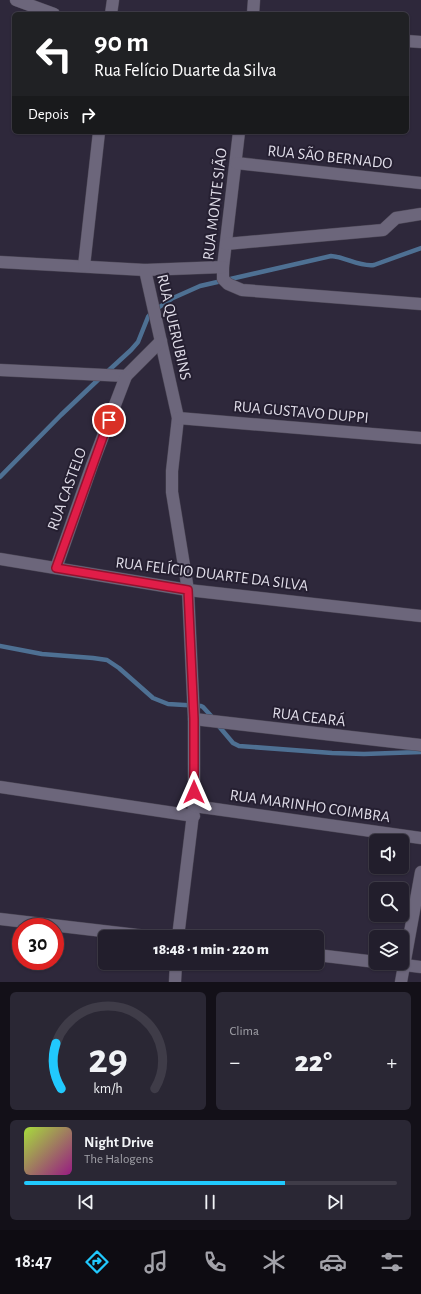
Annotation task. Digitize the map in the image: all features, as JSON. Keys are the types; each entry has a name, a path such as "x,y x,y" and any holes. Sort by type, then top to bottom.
{"street":[{"path":"16,0 49,12"},
{"path":"111,12 113,0"},
{"path":"252,12 254,0"},
{"path":"409,41 421,42"},
{"path":"84,266 99,134"},
{"name":"RUA MONTE SIÃO","path":"223,273 239,134"},
{"name":"RUA SÃO BERNADO","path":"236,163 421,183"},
{"path":"226,244 383,230 396,218 421,214"},
{"name":"RUA QUERUBINS","path":"0,262 145,270 162,340 178,418 172,472 172,492 188,590 194,719 194,811 179,930"},
{"path":"145,270 223,273 228,284 242,290 421,304"},
{"path":"0,370 126,376 162,340"},
{"name":"RUA CASTELO","path":"56,568 92,465 126,376"},
{"name":"RUA GUSTAVO DUPPI","path":"178,418 421,438"},
{"name":"RUA FELÍCIO DUARTE DA SILVA","path":"0,559 188,590 421,616"},
{"name":"RUA CEARÁ","path":"194,719 421,745"},
{"name":"RUA MARINHO COIMBRA","path":"0,787 421,838"},
{"path":"409,942 421,872"},
{"path":"0,919 98,930"},
{"path":"324,956 369,961"},
{"path":"409,966 421,967"},
{"path":"174,982 175,970"},
{"path":"401,982 404,970"}],"waterway":[{"path":"107,372 138,342 148,317 152,312 173,298 200,286 331,256 363,265 374,265 421,248"},
{"path":"0,477 101,377"},
{"path":"0,646 42,654 107,660 119,668 153,698 168,704 201,706 213,718"},
{"path":"217,724 233,743 239,746 332,753 364,754 421,752"}],"route":[{"path":"109,420 56,568 188,590 194,719 194,792"}]}
